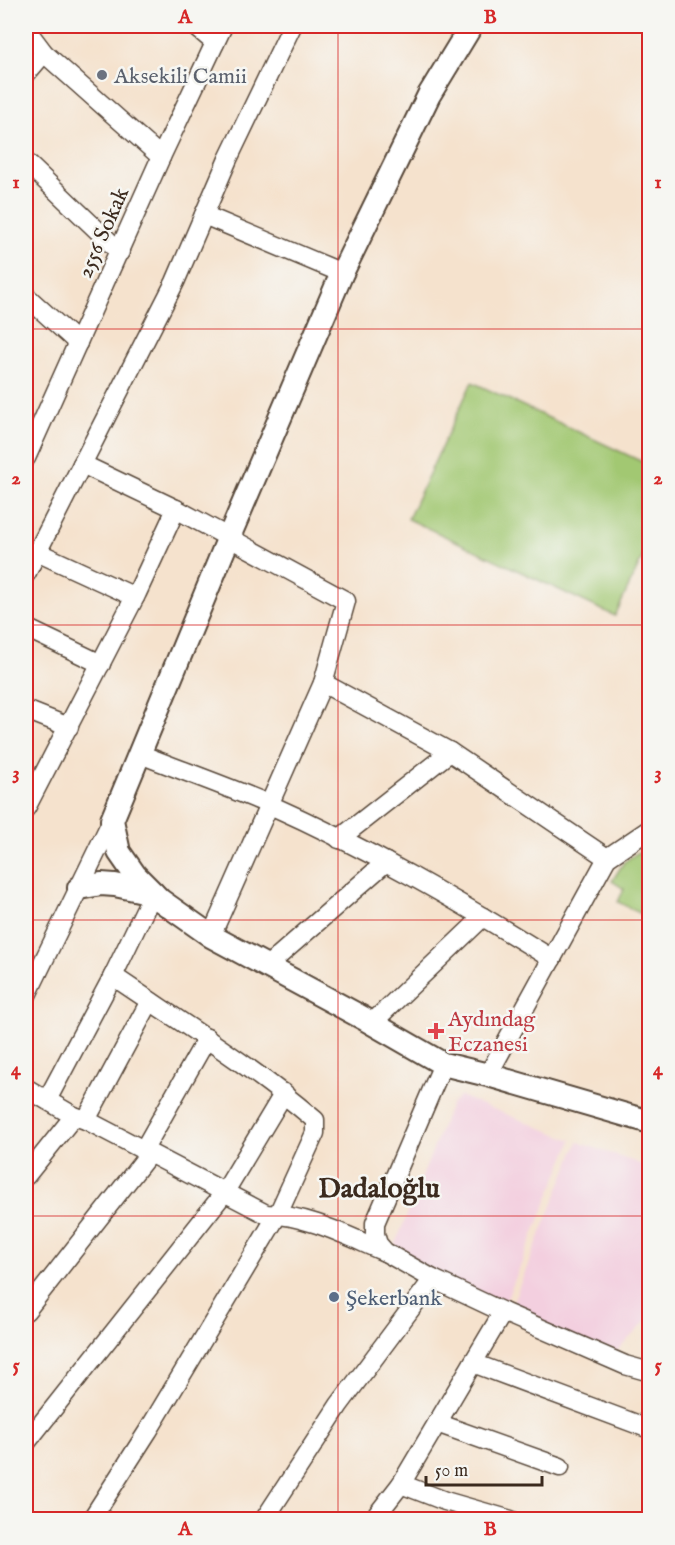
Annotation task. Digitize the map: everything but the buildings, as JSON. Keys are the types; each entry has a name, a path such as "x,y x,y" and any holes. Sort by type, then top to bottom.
{"street":[{"path":"195,26 215,43"},
{"name":"2556 Sokak","path":"27,452 223,26"},
{"path":"26,574 175,282 292,26"},
{"path":"26,997 112,820 229,537 342,273 429,95 471,26"},
{"path":"26,29 44,53 161,157"},
{"path":"26,74 44,53"},
{"path":"26,162 120,252"},
{"path":"204,215 342,273"},
{"path":"26,296 78,343"},
{"path":"82,464 176,509 346,601 323,683 210,936"},
{"path":"27,800 69,727 135,597 176,509"},
{"path":"37,552 135,597"},
{"path":"26,628 101,664"},
{"path":"323,683 450,752 607,858"},
{"path":"26,710 69,727"},
{"path":"339,839 450,752"},
{"path":"140,754 268,804 386,862 552,959"},
{"path":"112,820 119,852 135,874 160,900 210,936 443,1064 650,1122"},
{"path":"488,1075 607,858 650,829"},
{"path":"267,966 386,862"},
{"path":"79,888 101,884 153,893"},
{"path":"47,1100 113,976 153,893"},
{"path":"372,1023 483,917"},
{"path":"91,1520 148,1431 278,1214 315,1133 315,1120 284,1094 207,1038 113,976"},
{"path":"26,1176 80,1118 150,1001"},
{"path":"26,1311 146,1153 207,1038"},
{"path":"385,1252 378,1244 375,1223 443,1064"},
{"path":"26,1088 266,1214 278,1214 326,1227 385,1252 433,1279 503,1312 625,1365 650,1372"},
{"path":"26,1443 224,1193 284,1094"},
{"path":"264,1520 339,1405 433,1279"},
{"path":"373,1520 401,1484 503,1312"},
{"path":"473,1363 647,1428"},
{"path":"437,1423 560,1467"},
{"path":"401,1484 445,1501 511,1520"}],"shaded area":[{"path":"460,1096 572,1140 504,1306 396,1257 395,1245 451,1104"},
{"path":"578,1142 649,1167 649,1318 609,1359 510,1309"}],"green space":[{"path":"472,382 649,465 649,543 615,616 408,519"},
{"path":"649,845 649,918 618,902 624,889 612,881 624,862"}],"place":[{"name":"Aksekili Camii","path":"102,75"},
{"name":"Aydındag Eczanesi","path":"436,1031"},
{"name":"Şekerbank","path":"334,1297"}],"district":[{"name":"Dadaloğlu","path":"379,1187"}]}
